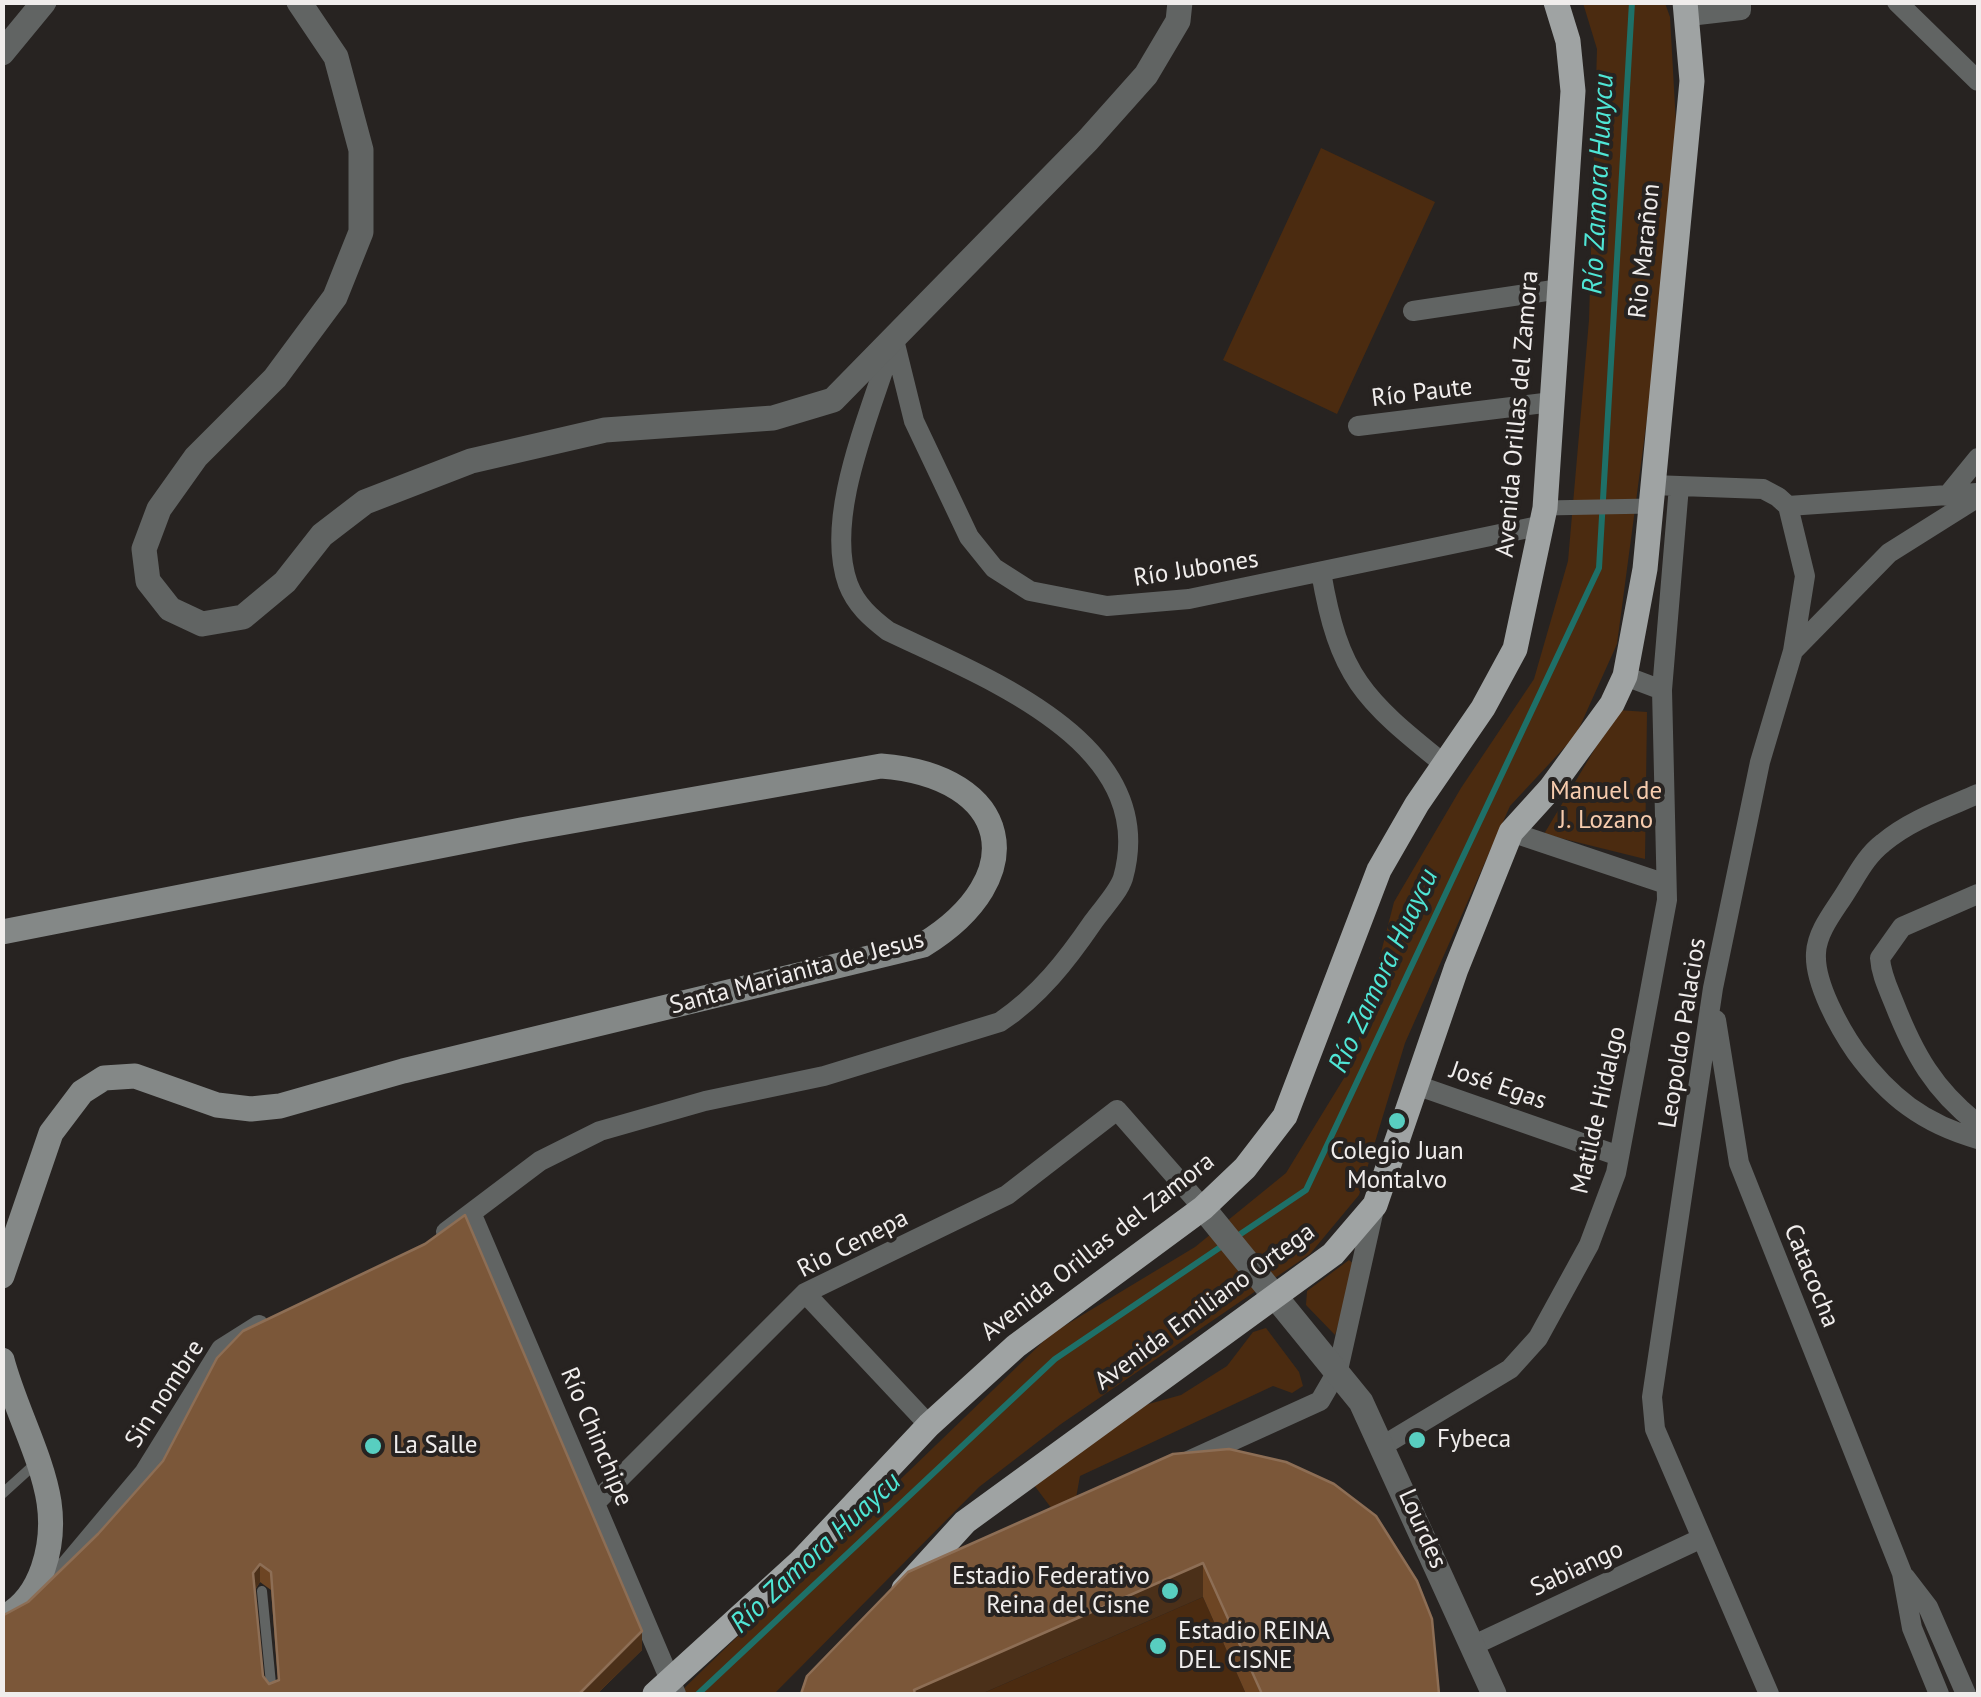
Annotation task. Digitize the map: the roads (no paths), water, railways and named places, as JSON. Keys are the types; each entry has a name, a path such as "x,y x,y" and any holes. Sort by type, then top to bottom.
{"main road":[{"name":"Avenida Orillas del Zamora","path":"667,1690 800,1562 929,1425 1016,1346 1210,1216 1285,1116 1379,870 1444,764 1484,708 1516,649 1544,516 1573,91 1568,41 1556,2"},
{"name":"Rio Marañon","path":"1652,496 1692,82 1687,9"},
{"name":"Avenida Emiliano Ortega","path":"890,1604 966,1522 1268,1288 1333,1254 1375,1205 1511,832 1550,790 1612,704 1626,676 1645,569 1652,496"},
{"name":"Santa Marianita de Jesus","path":"2,932 520,830 882,766 941,776 966,792 986,814 994,846 992,873 975,906 923,944 403,1071 280,1106 251,1110 217,1105 135,1076 104,1078 82,1092 51,1133 2,1276"},
{"path":"2,1360 6,1390 48,1502 47,1554 38,1582 23,1606 2,1618"}],"street":[{"path":"2,53 44,2"},
{"path":"299,2 336,56 361,150 361,232 335,297 275,378 196,457 159,509 144,550 148,582 170,610 202,624 243,616 284,582 322,535 365,502 471,461 605,430 773,418 833,400 1146,75 1178,21 1180,2"},
{"path":"1687,9 1741,10 1741,2"},
{"path":"1896,2 1978,81"},
{"path":"1413,311 1560,289"},
{"path":"432,1241 565,1146 600,1131 705,1101 824,1076 1000,1022 1019,1009 1065,963 1122,881 1128,838 1121,799 1103,764 1064,724 888,631 862,610 848,584 840,548 844,503 894,338"},
{"name":"Río Jubones","path":"894,338 914,422 948,500 969,537 994,568 1030,591 1106,606 1144,604 1322,572 1544,516"},
{"name":"Río Paute","path":"1358,426 1552,402"},
{"path":"1948,496 1978,458"},
{"path":"1544,516 1652,496 1679,486 1763,489 1788,506 1978,495"},
{"name":"Matilde Hidalgo","path":"1384,1445 1510,1369 1538,1338 1589,1246 1619,1156 1667,900 1662,690 1679,486"},
{"path":"1793,652 1890,553 1978,495"},
{"name":"Leopoldo Palacios","path":"1769,1694 1655,1429 1652,1398 1714,988 1760,762 1793,652 1805,576 1788,506"},
{"path":"1322,572 1339,652 1355,682 1388,720 1444,764"},
{"path":"1626,676 1662,690"},
{"path":"1978,794 1882,842 1867,858 1830,918 1816,953 1818,971 1847,1040 1883,1088 1948,1130 1978,1139"},
{"path":"1511,832 1666,884"},
{"path":"1978,894 1902,927 1880,958 1905,1031 1927,1076 1948,1100 1978,1124"},
{"name":"Catacocha","path":"1714,988 1720,1063 1738,1163 1902,1573 1912,1628 1939,1694"},
{"name":"José Egas","path":"1416,1085 1619,1156"},
{"name":"Rio Cenepa","path":"598,1501 805,1293 1007,1195 1117,1110 1210,1216"},
{"path":"1162,1473 1320,1401 1338,1370 1375,1205"},
{"name":"Río Chinchipe","path":"472,1215 598,1501 667,1690"},
{"name":"Lourdes","path":"1210,1216 1338,1370 1384,1445 1494,1694"},
{"path":"805,1293 929,1425"},
{"name":"Sin nombre","path":"38,1582 66,1566 144,1473 220,1350 274,1318"},
{"name":"Sabiango","path":"1474,1645 1702,1538"},
{"name":"Avenida Emiliano Ortega","path":"890,1604 950,1572"},
{"name":"Catacocha","path":"1902,1573 1928,1607 1966,1694"}],"lane":[{"path":"2,1494 36,1463"},
{"path":"262,1590 272,1694"}],"waterway":[{"name":"Río Zamora Huaycu","path":"1236,1237 1306,1190 1599,568 1632,2"},
{"name":"Río Zamora Huaycu","path":"698,1694 1055,1359 1225,1244"}],"place":[{"name":"Colegio Juan Montalvo","path":"1397,1121"},
{"name":"Fybeca","path":"1417,1440"},
{"name":"La Salle","path":"373,1446"},
{"name":"Estadio Federativo Reina del Cisne","path":"1170,1591"},
{"name":"Estadio REINA DEL CISNE","path":"1158,1646"}],"park label":[{"name":"Manuel de J. Lozano","path":"1606,806"}]}
